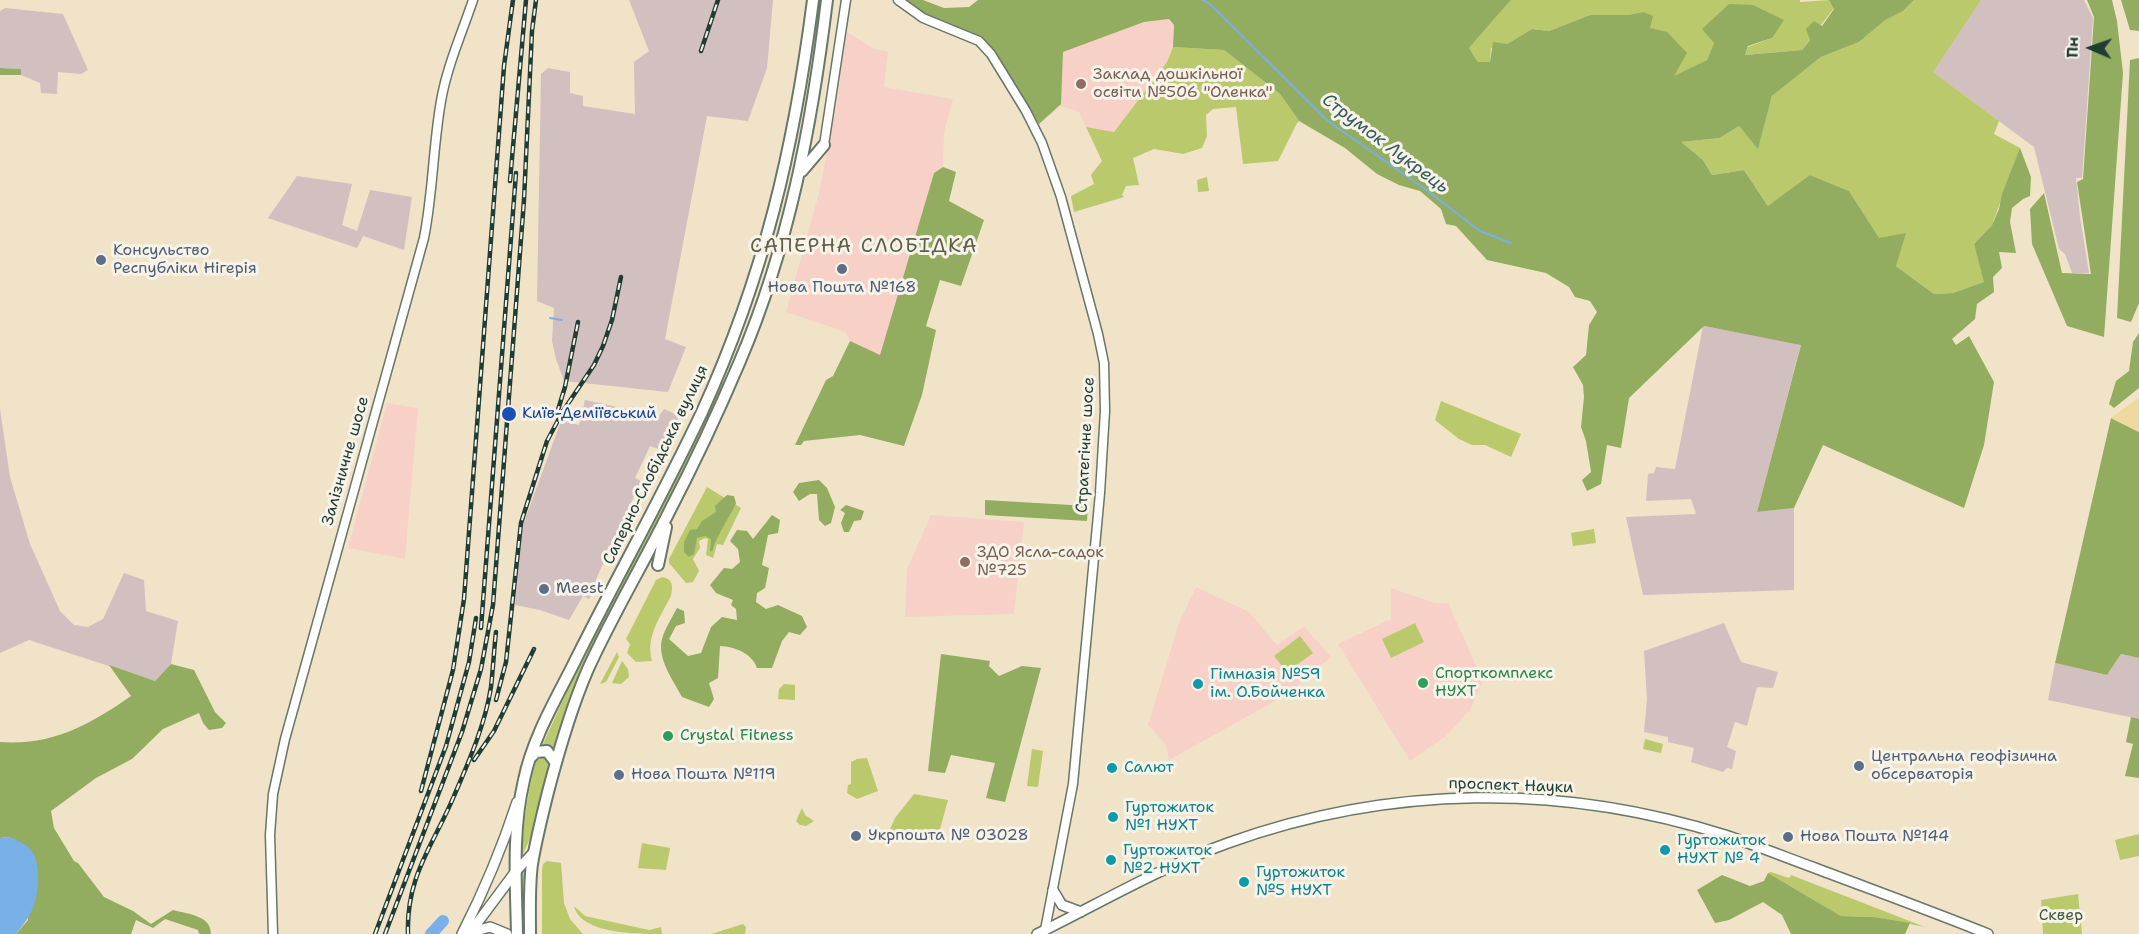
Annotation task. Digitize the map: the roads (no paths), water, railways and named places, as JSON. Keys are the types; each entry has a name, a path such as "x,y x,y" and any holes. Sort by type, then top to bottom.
{"main road":[{"name":"Саперно-Слобідська вулиця","path":"518,934 516,871 518,813 530,758 560,691 701,412 746,307 769,233 789,153 813,0"},
{"name":"Саперно-Слобідська вулиця","path":"530,934 534,852 556,763 587,671 668,515 712,424 758,316 775,265 799,174 814,101 827,0"},
{"path":"799,174 824,145"},
{"path":"658,565 668,515"},
{"path":"530,758 536,752 547,751 556,763"},
{"path":"462,934 485,890 524,779"},
{"name":"проспект Науки","path":"1041,932 1180,862 1240,839 1301,820 1381,804 1480,797 1587,804 1713,831 1988,934"},
{"path":"469,934 516,871 534,852"},
{"path":"1053,890 1062,905 1081,912"},
{"path":"469,934 486,927 507,934"}],"street":[{"name":"Залізничне шосе","path":"273,934 270,835 273,794 285,739 420,257 430,210 444,88 473,0"},
{"path":"824,145 846,0"},
{"name":"Стратегічне шосе","path":"898,0 923,18 980,41 1001,68 1026,111 1042,143 1061,197 1101,350 1106,401 1100,498 1073,784 1053,890 1041,932"}],"water":[{"path":"9,837 25,845 33,853 38,873 38,890 32,910 16,934 0,934 0,838"}],"waterway":[{"name":"Струмок Лукрець","path":"1202,0 1211,5 1328,121 1480,231 1511,243"},
{"path":"550,318 562,320"},
{"path":"431,934 443,921"}],"railway":[{"path":"421,791 453,670 464,599 504,66 513,0"},
{"path":"510,181 526,0"},
{"path":"385,934 462,732 481,669 493,605 524,200 532,31 536,0"},
{"path":"701,51 718,0"},
{"path":"481,628 516,173"},
{"path":"496,700 506,662 521,523 547,441 563,411 594,365 603,346 612,320 621,277"},
{"path":"557,413 565,387 578,322"},
{"path":"375,934 446,746 469,662 476,618"},
{"path":"408,934 411,895 416,878 465,770 485,715 491,687 496,632"},
{"path":"474,760 494,731 534,649"}],"place":[{"name":"Заклад дошкільної освіти №506 \"Оленка\"","path":"1081,84"},
{"name":"Консульство Республіки Нігерія","path":"101,260"},
{"name":"Нова Пошта №168","path":"842,269"},
{"name":"Київ-Деміївський","path":"509,414"},
{"name":"ЗДО Ясла-садок №725","path":"965,562"},
{"name":"Meest","path":"544,589"},
{"name":"Спорткомплекс НУХТ","path":"1423,683"},
{"name":"Гімназія №59 ім. О.Бойченка","path":"1198,684"},
{"name":"Crystal Fitness","path":"668,736"},
{"name":"Центральна геофізична обсерваторія","path":"1859,766"},
{"name":"Салют","path":"1112,768"},
{"name":"Нова Пошта №119","path":"619,775"},
{"name":"Гуртожиток №1 НУХТ","path":"1113,817"},
{"name":"Укрпошта № 03028","path":"856,836"},
{"name":"Нова Пошта №144","path":"1788,837"},
{"name":"Гуртожиток НУХТ № 4","path":"1665,850"},
{"name":"Гуртожиток №2 НУХТ","path":"1111,860"},
{"name":"Гуртожиток №5 НУХТ","path":"1244,882"}],"district":[{"name":"САПЕРНА СЛОБІДКА","path":"864,247"}],"park label":[{"name":"Сквер","path":"2061,916"}]}
